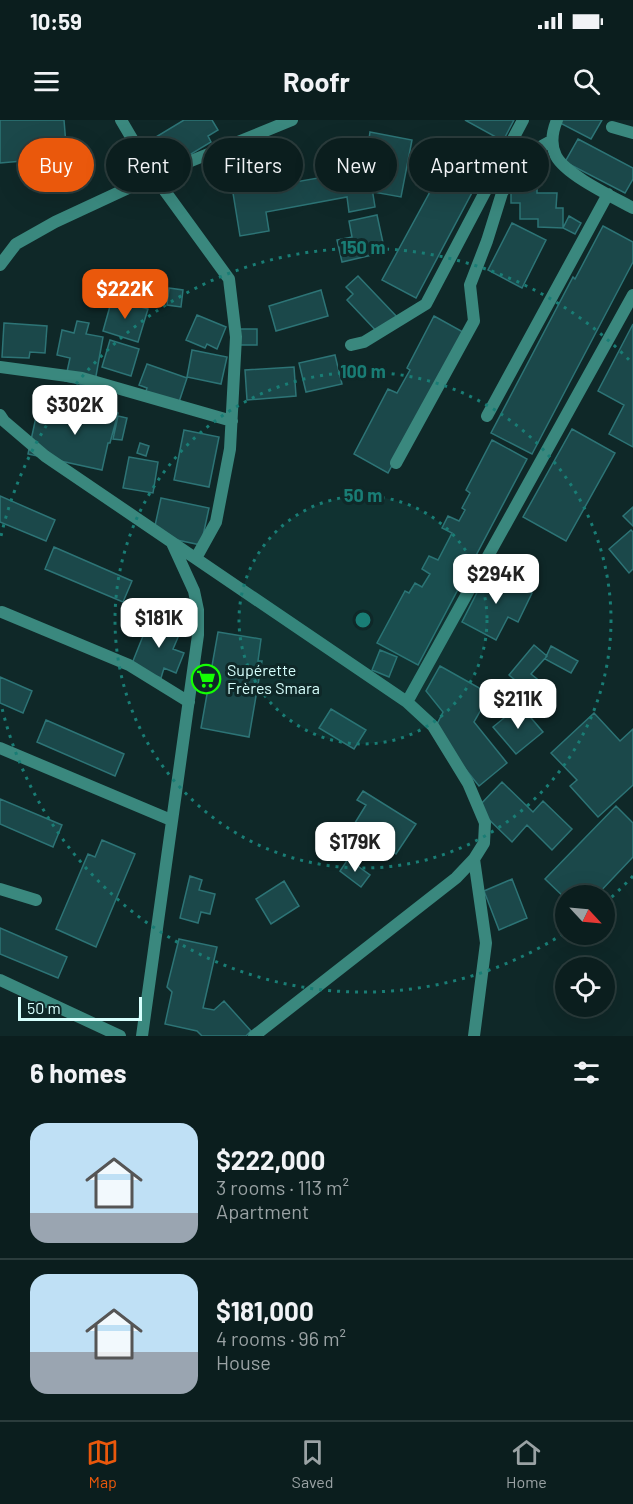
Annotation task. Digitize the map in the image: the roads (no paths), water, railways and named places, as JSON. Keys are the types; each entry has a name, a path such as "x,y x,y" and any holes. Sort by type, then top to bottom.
{"street":[{"path":"121,120 132,138"},
{"path":"191,161 292,120"},
{"path":"351,345 364,342 426,304 523,120"},
{"path":"557,120 551,141 556,156 569,171 633,208"},
{"path":"612,127 633,134"},
{"path":"396,463 474,321 470,285 502,193 529,153 551,141"},
{"path":"0,248 16,244 55,222 120,192"},
{"path":"166,192 229,279 236,337 230,449 216,522 196,558"},
{"path":"487,416 608,194"},
{"path":"0,265 16,244"},
{"path":"407,702 633,295"},
{"path":"0,367 82,378 232,421"},
{"path":"0,415 4,422 45,456 407,702 433,726 468,783 485,823 484,843 474,859 456,878 254,1036"},
{"path":"142,1036 198,635 198,610 194,591 172,542"},
{"path":"2,612 129,665 189,702"},
{"path":"0,748 171,820"},
{"path":"474,859 486,943 474,1036"},
{"path":"0,889 36,900"},
{"path":"0,980 120,1036"}],"place":[{"name":"Supérette Frères Smara","path":"206,679"}]}
